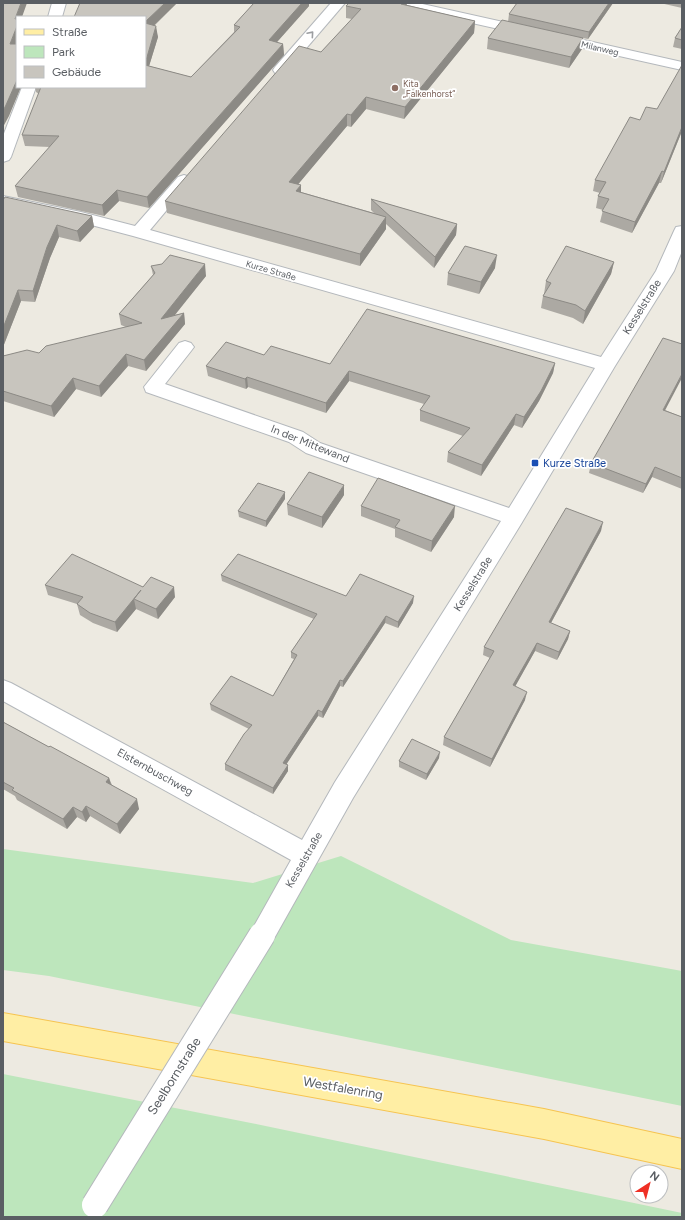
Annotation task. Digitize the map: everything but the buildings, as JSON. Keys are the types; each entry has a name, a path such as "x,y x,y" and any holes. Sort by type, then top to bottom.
{"main road":[{"name":"Westfalenring","path":"3,1027 544,1124 682,1154"}],"street":[{"path":"55,16 60,3"},
{"path":"270,81 338,3"},
{"name":"Milanweg","path":"400,3 682,66"},
{"path":"3,157 29,88"},
{"path":"139,232 194,168"},
{"name":"Kurze Straße","path":"3,201 81,217 139,232 606,365"},
{"name":"Kesselstraße","path":"262,935 344,790 514,518 606,365 674,273 682,231"},
{"name":"In der Mittewand","path":"185,347 153,387 296,437 313,448 514,518"},
{"name":"Elsternbuschweg","path":"3,690 306,855"},
{"name":"Seelbornstraße","path":"91,1211 262,935"}],"green space":[{"path":"3,849 253,883 341,856 511,940 682,971 682,1106 49,976 3,970"},
{"path":"3,1074 256,1124 629,1202 629,1204 639,1204 682,1213 682,1217 3,1217"}],"place":[{"name":"Kita „Falkenhorst“","path":"395,88"},
{"name":"Kurze Straße","path":"535,463"}]}
